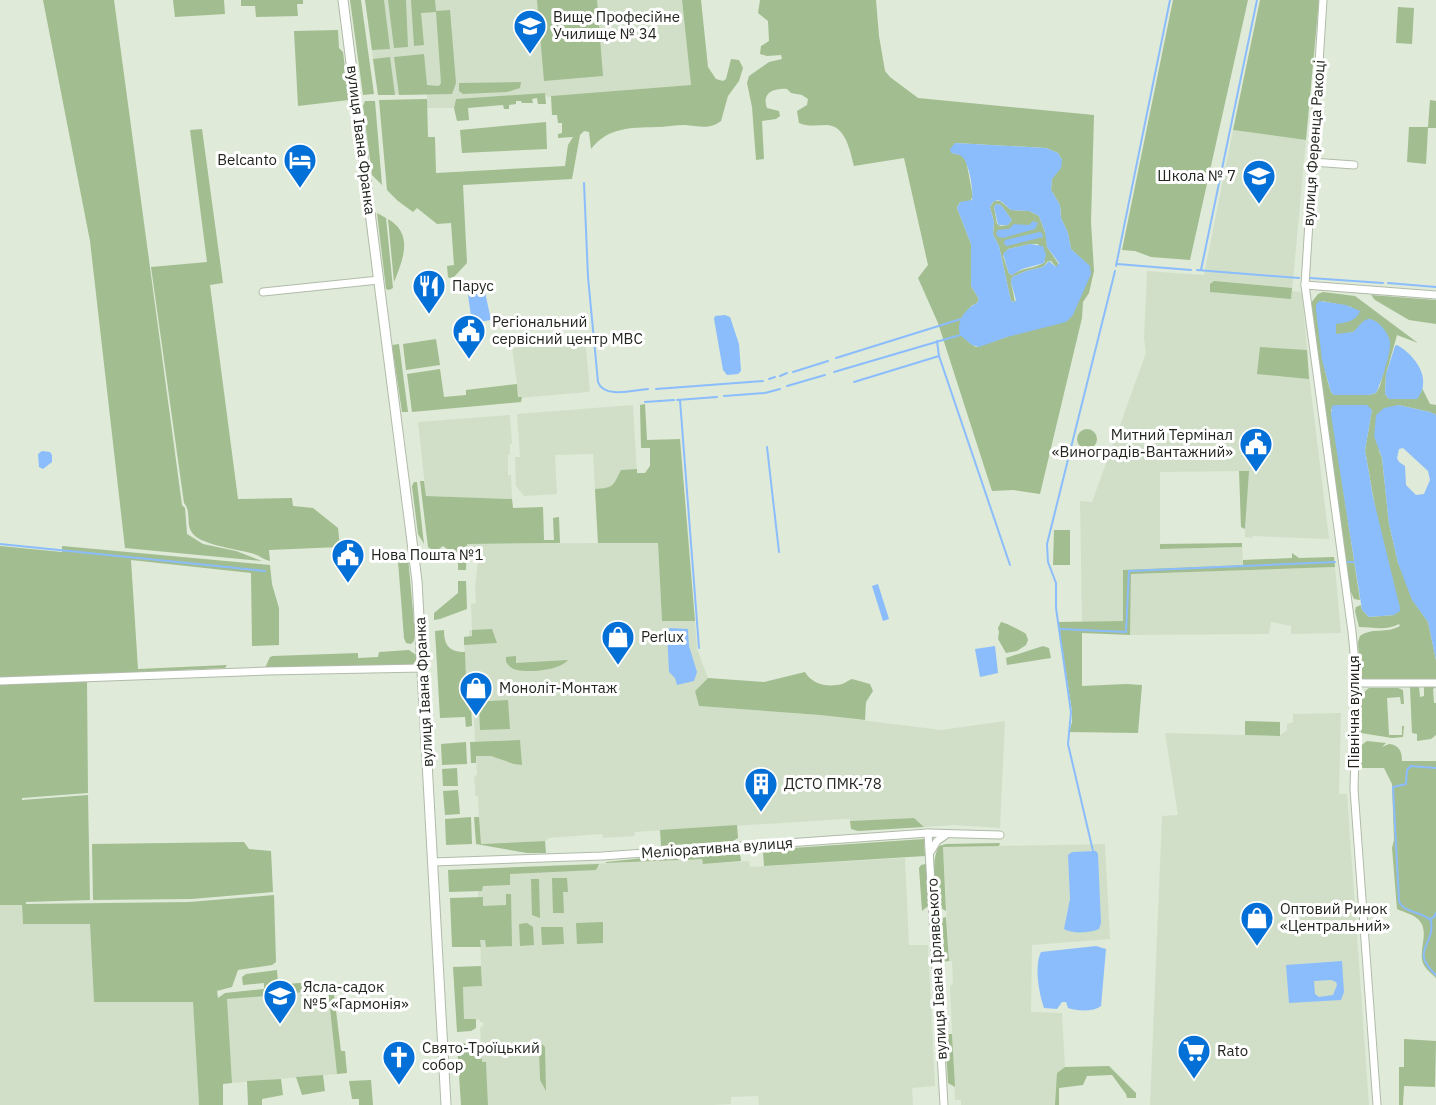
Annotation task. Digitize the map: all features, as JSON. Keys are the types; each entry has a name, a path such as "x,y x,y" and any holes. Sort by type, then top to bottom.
{"main road":[{"name":"вулиця Івана Франка","path":"343,0 414,551 423,668 446,1105"}],"street":[{"name":"вулиця Ференца Ракоці","path":"1305,285 1323,0"},
{"path":"1312,162 1354,165"},
{"path":"263,292 379,280"},
{"path":"1305,285 1436,295"},
{"name":"Північна вулиця","path":"1305,285 1351,622 1357,683 1354,789 1377,1105"},
{"path":"0,681 423,668"},
{"path":"1357,683 1436,683"},
{"name":"Меліоративна вулиця","path":"433,862 602,856 928,833 1000,835"},
{"name":"вулиця Івана Ірлявського","path":"928,833 944,1105"},
{"path":"930,854 937,841 949,833"}],"shaded area":[{"name":"Вище Професійне Училище № 34","path":"365,0 682,0 691,85 547,97 544,93 456,99 454,108 427,108 427,94 378,95"},
{"path":"1233,130 1306,140 1292,291 1302,292 1310,383 1329,539 1245,537 1248,471 1160,472 1160,549 1242,547 1243,565 1123,570 1123,621 1082,622 1080,501 1092,502 1146,353 1144,339 1147,271 1204,275"},
{"path":"585,338 590,390 588,392 519,398 512,348"},
{"path":"633,405 641,543 658,543 662,621 695,621 697,649 708,678 695,691 699,706 820,715 941,730 1005,721 1000,828 954,825 924,827 914,818 850,821 845,819 635,832 634,836 603,838 602,834 549,838 545,841 480,844 478,796 475,796 474,776 477,775 473,703 467,703 464,637 469,636 469,630 472,630 471,604 476,603 478,559 466,558 466,544 598,543 593,454 555,455 557,494 524,496 516,486 515,457 520,457 517,414"},
{"path":"510,415 512,444 510,444 510,455 508,455 508,475 511,475 512,499 426,496 418,422"},
{"path":"1335,567 1341,633 1291,634 1291,626 1271,622 1269,634 1130,635 1131,574"},
{"name":"Оптовий Ринок «Центральний»","path":"1341,713 1339,794 1347,794 1369,1105 1150,1105 1162,816 1178,815 1165,733 1279,736 1287,730 1287,724 1293,722 1293,714"},
{"path":"1105,844 1110,939 1032,945 1031,1012 1062,1013 1065,1067 1057,1073 1057,1105 961,1105 961,1100 955,1100 950,986 953,984 952,961 949,961 943,847"},
{"path":"905,858 909,945 928,945 935,1086 912,1088 913,1105 759,1105 758,1096 731,1097 731,1104 714,1105 488,1105 486,1063 482,1062 480,1028 483,1022 479,1019 464,1020 463,987 482,986 477,869 702,859 703,864 749,861 750,867"},
{"path":"0,905 22,905 23,924 90,924 94,1002 193,1002 199,1105 0,1105"},
{"name":"Ясла-садок №5 «Гармонія»","path":"328,990 337,1074 232,1083 226,999"}],"green space":[{"path":"43,0 114,0 187,534 203,544 236,551 262,561 125,548 90,241"},
{"path":"173,0 224,0 225,14 175,17"},
{"path":"241,0 303,0 303,4 297,4 298,16 256,17 255,6 241,6"},
{"path":"350,0 361,0 374,94 363,95"},
{"path":"365,0 384,0 390,49 372,50"},
{"path":"388,0 406,0 408,47 394,48"},
{"path":"411,0 435,0 436,11 450,10 456,83 452,94 399,95 394,57 424,54 427,85 439,86 441,83 436,12 421,13 424,45 414,46"},
{"path":"537,0 597,0 603,76 544,81"},
{"path":"682,0 701,0 708,67 716,79 723,81 726,79 731,59 739,60 743,68 739,81 728,96 721,121 717,124 699,127 681,125 620,130 605,136 591,149 589,132 584,131 580,135 572,179 463,185 467,263 452,279 448,277 447,266 454,265 451,223 437,224 417,208 413,212 387,190 379,100 427,99 428,137 435,137 436,173 565,166 568,145 573,137 558,138 558,134 562,133 562,123 558,123 557,115 552,115 551,96 691,85"},
{"path":"760,0 876,0 885,71 918,98 1094,115 1091,222 1094,271 1089,293 1083,302 1082,318 1040,494 1013,490 992,491 938,323 918,278 928,265 904,158 854,166 843,134 833,126 799,123 797,111 807,105 808,99 782,89 770,92 766,98 767,108 779,111 780,116 776,119 762,121 764,159 756,160 752,107 747,83 749,76 769,62 782,59 781,55 760,54 761,46 769,41 768,21 758,13","holes":["955,143 1046,148 1058,153 1062,160 1052,179 1051,190 1060,205 1061,218 1068,233 1071,249 1086,263 1007,337 976,347 968,342 971,306 979,299 971,286 971,244 957,208 960,202 969,202 973,197 966,160 961,155 951,153"]},
{"path":"1173,0 1248,0 1190,260 1151,257 1135,251 1122,250"},
{"path":"1260,0 1319,0 1306,140 1233,130"},
{"path":"1398,7 1414,8 1412,44 1396,43"},
{"path":"338,30 339,48 343,52 349,100 298,106 294,31"},
{"path":"390,57 395,95 378,95 373,59"},
{"path":"521,82 520,88 507,92 463,94 459,91 459,83"},
{"path":"545,93 546,104 538,104 537,98 532,99 533,103 516,101 516,104 509,105 509,109 504,109 503,105 468,108 469,120 457,121 454,108 456,99"},
{"path":"1430,100 1436,101 1436,128 1428,128 1426,164 1407,162 1409,127 1428,127"},
{"path":"365,101 375,101 382,185 372,175 363,106"},
{"path":"546,122 547,149 462,153 460,130"},
{"path":"202,129 223,283 210,285 238,499 292,498 293,506 313,508 338,528 340,547 269,550 270,561 257,555 205,542 193,534 189,527 151,267 207,262 190,130"},
{"path":"994,201 1000,201 1011,210 1029,211 1039,216 1046,235 1047,247 1058,263 1056,267 1048,261 1043,267 1012,277 1015,302 1011,301 999,246 993,234 994,222 990,207","holes":["996,204 1001,205 1012,220 1008,225 997,224 994,207","1038,244 1045,262 1012,275 1009,274 1003,256 1008,249"]},
{"path":"377,213 386,218 393,288 389,290 386,289"},
{"path":"388,219 396,225 404,240 401,265 394,282"},
{"path":"1214,281 1292,288 1291,299 1210,292 1210,284"},
{"path":"1323,292 1355,296 1418,343 1397,335 1386,374 1385,394 1389,399 1421,393 1422,388 1430,404 1436,405 1436,415 1398,405 1379,451 1382,458 1389,524 1398,563 1419,609 1428,622 1436,660 1436,681 1360,679 1358,642 1360,636 1400,626 1399,624 1384,628 1359,627 1355,611 1356,607 1361,605 1362,610 1369,617 1394,615 1365,450 1372,410 1331,409 1360,600 1354,599 1350,590 1311,303 1318,294","holes":["1322,301 1352,307 1336,324 1336,335 1353,332 1369,319 1379,324 1390,344 1380,386 1376,393 1334,395 1327,380 1323,357"]},
{"path":"1371,295 1436,300 1436,324 1409,320 1375,300"},
{"path":"436,339 440,365 406,370 403,344"},
{"path":"399,344 408,412 402,412 392,345"},
{"path":"1260,347 1307,350 1309,379 1257,374"},
{"path":"440,369 444,397 466,395 466,390 517,384 518,397 522,397 521,402 412,412 407,374"},
{"path":"645,404 647,440 680,439 695,621 662,621 658,543 598,543 595,489 612,485 621,470 637,469 637,473 645,473 650,466 650,448 641,448 640,405"},
{"path":"1087,429 1094,432 1097,439 1094,446 1087,449 1080,446 1077,439 1080,432"},
{"path":"1239,471 1249,471 1245,529 1241,527"},
{"path":"420,481 424,481 426,496 512,499 513,508 543,507 544,540 554,540 553,518 559,517 560,543 467,544 466,570 458,570 458,557 443,546 435,552 428,547"},
{"path":"414,482 417,482 424,544 418,534 412,486"},
{"path":"1054,530 1070,530 1070,565 1053,565"},
{"path":"1242,543 1242,547 1160,549 1160,544"},
{"path":"0,546 62,552 62,546 270,565 272,584 279,608 279,645 252,646 251,573 131,560 138,669 227,665 225,668 0,678"},
{"path":"1292,553 1299,558 1334,557 1335,567 1131,574 1130,635 1082,633 1082,686 1142,685 1138,733 1069,732 1072,711 1058,622 1123,621 1123,570 1243,565 1243,560 1292,558"},
{"path":"404,555 408,557 415,634 411,644 406,643 404,638 398,561"},
{"path":"458,581 466,581 467,609 434,620 434,613 458,593"},
{"path":"1001,622 1026,634 1028,640 1026,645 1017,651 1006,653 998,639 998,628"},
{"path":"492,629 497,643 464,645 464,637 472,636 472,630"},
{"path":"444,630 448,647 455,651 465,652 467,702 471,702 472,726 466,727 465,717 440,718 435,631"},
{"path":"1043,646 1049,648 1051,658 1007,665 1006,658"},
{"path":"409,650 416,655 414,665 265,668 270,657 273,656 358,653 358,658 378,657 379,652"},
{"path":"516,656 516,663 568,660 552,668 523,671 514,669 506,662 506,657"},
{"path":"805,672 811,679 823,685 839,685 852,679 870,684 873,691 866,702 865,720 699,706 695,691 708,678 764,682"},
{"path":"87,680 88,793 22,798 22,800 88,795 90,900 26,902 26,904 189,902 274,895 276,962 272,965 238,970 232,987 217,991 218,998 225,993 264,989 264,983 243,985 242,977 246,974 277,970 279,995 227,999 232,1083 223,1084 223,1105 199,1105 193,1002 94,1002 90,924 23,924 22,905 0,905 0,684"},
{"path":"1410,687 1419,687 1420,697 1424,696 1424,687 1436,687 1433,689 1434,703 1436,703 1436,735 1431,739 1417,741 1417,734 1412,733"},
{"path":"1369,688 1403,690 1404,704 1401,704 1400,697 1387,698 1389,735 1402,735 1402,726 1404,726 1403,737 1392,738 1361,733 1361,702 1365,691"},
{"path":"508,700 510,729 480,730 479,706 473,706 473,702"},
{"path":"1245,721 1280,722 1280,736 1245,735"},
{"path":"520,740 522,765 491,756 476,756 476,763 471,763 470,742"},
{"path":"1367,741 1386,743 1382,747 1389,744 1398,747 1402,761 1436,761 1436,978 1423,963 1424,930 1422,925 1419,920 1397,909 1392,848 1394,840 1392,784 1384,768 1359,766 1359,747"},
{"path":"466,742 467,764 442,765 441,744"},
{"path":"457,768 458,786 443,786 442,769"},
{"path":"458,790 460,814 445,815 443,791"},
{"path":"471,817 472,844 446,845 445,819"},
{"path":"474,817 479,817 481,844 545,841 546,853 527,853 476,844"},
{"path":"914,818 924,827 858,831 851,829 850,821"},
{"path":"737,825 738,838 733,841 661,846 660,830"},
{"path":"924,839 925,856 764,866 763,850"},
{"path":"244,842 249,849 271,851 273,892 192,899 93,900 92,844"},
{"path":"1000,843 999,846 943,847 946,911 941,908 936,895 934,877 936,852 939,846"},
{"path":"733,851 740,854 741,861 703,864 702,859 685,860 689,854"},
{"path":"673,855 679,860 606,863 606,862"},
{"path":"599,864 596,870 510,874 510,885 483,886 482,891 449,892 448,870"},
{"path":"926,864 928,906 922,911 919,868"},
{"path":"552,878 567,878 568,892 563,892 564,913 553,913"},
{"path":"531,879 539,879 540,918 532,915"},
{"path":"506,894 511,894 512,946 486,947 485,940 480,940 481,947 452,947 450,898 483,897 483,906 506,905"},
{"path":"946,917 949,961 940,962 938,925 940,919"},
{"path":"603,922 603,943 577,944 576,923"},
{"path":"527,923 533,927 534,945 520,946 519,924"},
{"path":"541,927 563,927 564,944 542,945"},
{"path":"481,966 482,986 463,987 464,1019 476,1019 476,1028 471,1031 457,1032 453,967"},
{"path":"327,981 333,986 341,1051 345,1051 347,1073 337,1074 328,990 283,994 283,986 286,984"},
{"path":"945,1034 952,1034 955,1087 948,1083"},
{"path":"1404,1039 1436,1041 1435,1087 1404,1086 1403,1105 1399,1105 1399,1067 1404,1067"},
{"path":"481,1042 482,1062 486,1062 488,1105 461,1105 457,1044"},
{"path":"542,1044 545,1047 546,1091 540,1080 539,1047"},
{"path":"1109,1066 1136,1093 1136,1098 1127,1098 1112,1075 1087,1076 1083,1085 1059,1088 1059,1105 1055,1105 1057,1073 1065,1067"},
{"path":"323,1075 325,1091 302,1095 296,1077"},
{"path":"281,1079 283,1095 262,1099 262,1105 248,1105 247,1081"},
{"path":"371,1080 373,1105 359,1105 359,1099 352,1099 349,1081"}],"water":[{"path":"955,143 1046,148 1058,153 1062,160 1061,168 1052,179 1051,190 1060,205 1061,218 1068,233 1071,249 1090,266 1091,274 1073,315 1066,322 1007,337 979,347 972,345 960,335 959,325 962,316 979,299 971,286 971,244 957,208 960,202 972,200 970,176 964,159 960,155 951,153 950,149","holes":["998,200 1011,210 1029,211 1039,216 1045,232 1047,247 1059,263 1056,267 1049,261 1043,267 1012,277 1011,282 1016,300 1014,302 1011,301 999,246 993,234 994,222 990,207 993,202"]},
{"path":"996,204 1001,205 1012,220 1008,225 998,225 994,207"},
{"path":"1033,221 1038,223 1035,229 1003,238 996,234 998,230 1009,229 1014,224 1029,225"},
{"path":"1039,232 1043,237 1007,246 1004,244 1005,240"},
{"path":"1030,244 1043,246 1046,255 1044,263 1022,269 1012,275 1009,274 1003,254 1008,249"},
{"path":"485,292 491,320 472,323 468,295"},
{"path":"1319,301 1346,305 1360,311 1353,319 1336,324 1336,334 1353,332 1368,319 1379,323 1385,331 1390,347 1376,393 1334,395 1331,392 1322,360 1316,310"},
{"path":"715,316 730,317 739,344 741,371 738,374 727,375 723,370 714,319"},
{"path":"1397,345 1410,355 1420,368 1423,384 1417,399 1389,399 1385,394 1386,374"},
{"path":"1367,405 1372,410 1365,450 1373,497 1400,608 1400,611 1394,615 1369,617 1362,610 1331,415 1332,406"},
{"path":"1398,405 1436,415 1436,660 1428,622 1412,600 1398,563 1389,524 1382,458 1374,436 1376,415 1384,408","holes":["1403,448 1428,471 1430,480 1424,494 1416,495 1406,485 1405,466 1397,458 1399,449"]},
{"path":"42,451 50,452 52,455 52,462 43,469 39,467 38,454"},
{"path":"878,584 889,619 883,621 872,586"},
{"path":"670,628 688,629 689,646 697,672 694,681 677,685 675,678 669,672 667,632"},
{"path":"995,646 998,673 980,677 975,649"},
{"path":"1096,851 1098,854 1101,923 1099,929 1076,932 1064,929 1070,899 1068,855 1072,852"},
{"path":"1096,946 1106,949 1101,1006 1081,1010 1068,1008 1066,1002 1062,1002 1057,1009 1044,1008 1038,972 1041,952"},
{"path":"1342,961 1344,992 1341,1000 1289,1003 1286,965","holes":["1314,981 1336,982 1333,995 1319,997 1315,994"]}],"waterway":[{"path":"1116,266 1170,0"},
{"path":"1201,270 1257,0"},
{"path":"584,183 588,277 598,382 601,387 613,392 648,389"},
{"path":"1117,264 1191,270"},
{"path":"1197,270 1299,278"},
{"path":"1093,851 1068,744 1071,712 1056,608 1056,583 1048,562 1047,544 1115,271"},
{"path":"1310,278 1383,283"},
{"path":"1388,283 1436,287"},
{"path":"836,358 961,319"},
{"path":"834,372 960,335"},
{"path":"937,341 939,356 1010,565"},
{"path":"854,382 939,356"},
{"path":"793,372 828,361"},
{"path":"780,376 787,373"},
{"path":"787,386 825,375"},
{"path":"769,379 775,377"},
{"path":"656,389 763,381"},
{"path":"724,396 765,393 780,389"},
{"path":"677,400 717,397"},
{"path":"645,402 674,400"},
{"path":"680,400 699,648"},
{"path":"767,447 779,552"},
{"path":"0,544 265,571"},
{"path":"1060,629 1126,632 1129,571 1335,562"},
{"path":"1346,562 1354,562"},
{"path":"1436,768 1411,766 1407,770 1406,784 1393,787 1399,901 1405,908 1431,921 1430,937 1425,948 1424,960 1436,975"},
{"path":"1430,919 1436,913"}],"place":[{"name":"Вище Професійне Училище № 34","path":"530,55"},
{"name":"Belcanto","path":"300,189"},
{"name":"Школа № 7","path":"1259,205"},
{"name":"Парус","path":"429,315"},
{"name":"Регіональний сервісний центр МВС","path":"469,360"},
{"name":"Митний Термінал «Виноградів-Вантажний»","path":"1256,473"},
{"name":"Нова Пошта №1","path":"348,584"},
{"name":"Perlux","path":"618,666"},
{"name":"Моноліт-Монтаж","path":"476,717"},
{"name":"ДСТО ПМК-78","path":"761,813"},
{"name":"Оптовий Ринок «Центральний»","path":"1257,947"},
{"name":"Ясла-садок №5 «Гармонія»","path":"280,1025"},
{"name":"Rato","path":"1194,1080"},
{"name":"Свято-Троїцький собор","path":"399,1086"}]}
